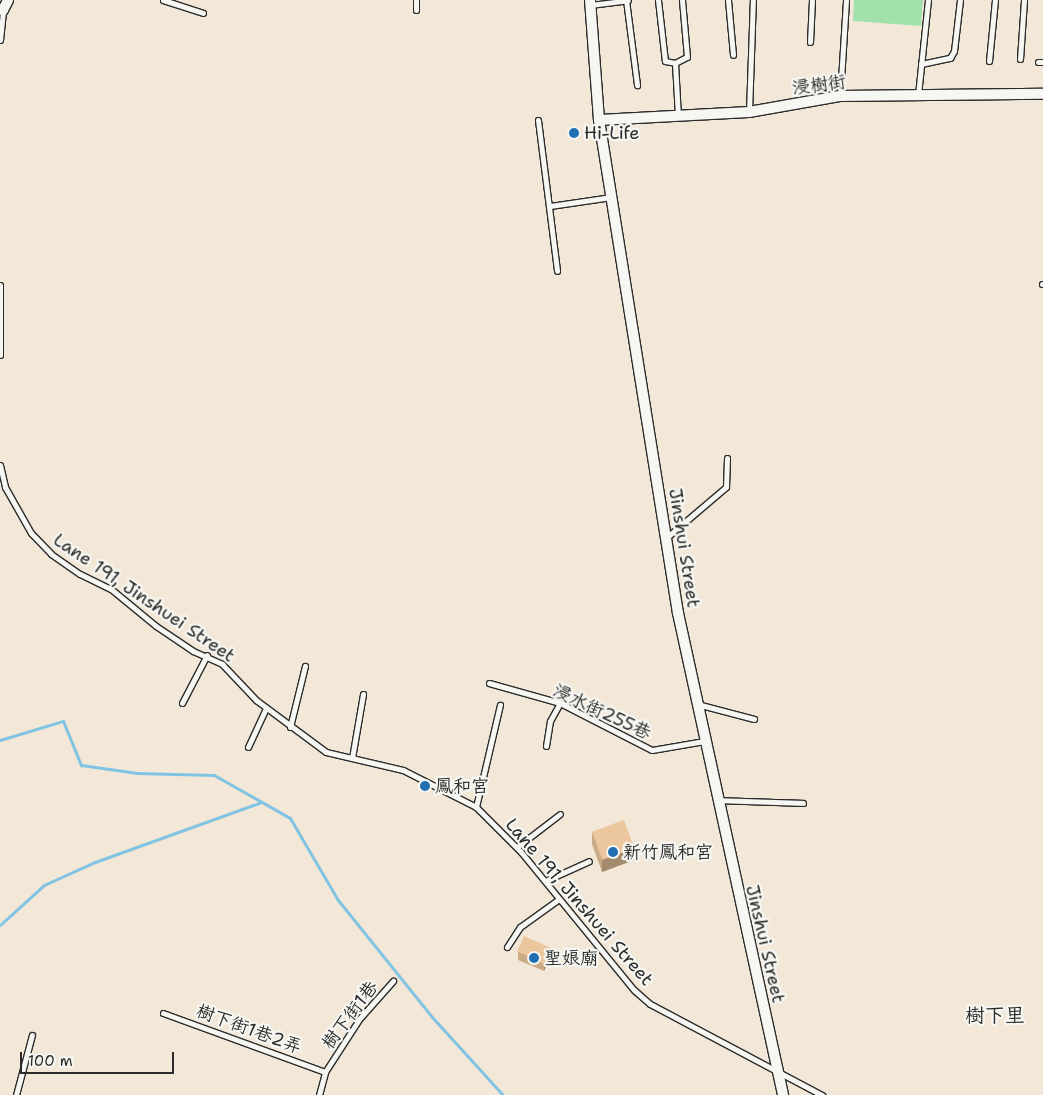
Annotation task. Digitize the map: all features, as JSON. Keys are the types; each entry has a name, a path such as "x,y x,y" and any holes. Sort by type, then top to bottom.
{"street":[{"path":"1,9 8,0"},
{"name":"Jinshui Street","path":"590,3 599,120 666,538 704,741 783,1095"},
{"name":"浸樹街","path":"599,120 749,112 840,96 1043,94"}],"lane":[{"path":"163,0 203,13"},
{"path":"416,0 416,10"},
{"path":"590,3 627,0 637,86"},
{"path":"658,0 665,61 675,63 687,57 682,0"},
{"path":"728,0 733,55"},
{"path":"749,112 753,0"},
{"path":"810,42 812,0"},
{"path":"840,96 846,0"},
{"path":"918,95 928,0"},
{"path":"921,64 950,58 954,50 960,0"},
{"path":"989,61 995,0"},
{"path":"1020,59 1024,0"},
{"path":"0,40 1,9"},
{"path":"675,63 678,116"},
{"path":"538,120 557,271"},
{"path":"550,206 612,197"},
{"path":"0,285 0,355"},
{"path":"666,538 726,487 727,458"},
{"name":"Lane 191, Jinshuei Street","path":"0,465 5,487 31,533 51,554 80,574 111,589 156,626 193,651 207,655 222,664 266,708 326,752 426,779 476,807 516,847 634,990 650,1004 777,1069 822,1095"},
{"path":"182,704 207,655"},
{"path":"290,727 306,666"},
{"name":"浸水街255巷","path":"489,683 560,703 652,750 704,741"},
{"path":"352,758 363,694"},
{"path":"546,746 550,721 560,703"},
{"path":"697,704 754,719"},
{"path":"476,807 500,705"},
{"path":"248,747 266,708"},
{"path":"717,800 803,804"},
{"path":"516,847 560,814"},
{"path":"545,881 589,861"},
{"path":"507,947 520,927 560,899"},
{"name":"樹下街1巷","path":"319,1095 325,1072 360,1018 393,981"},
{"name":"樹下街1巷2弄","path":"163,1013 325,1072"},
{"path":"16,1095 32,1034"}],"green space":[{"path":"854,0 923,0 921,26 853,21"}],"building":[{"path":"624,820 634,848 602,860 592,832"},
{"path":"524,936 551,948 544,964 517,952"}],"waterway":[{"path":"0,740 63,721 81,765 137,773 214,775 290,818 338,900 432,1017 503,1095"},
{"path":"0,925 44,885 95,862 262,802"}],"place":[{"name":"Hi-Life","path":"574,133"},
{"name":"鳳和宮","path":"425,786"},
{"name":"新竹鳳和宮","path":"613,852"},
{"name":"聖娘廟","path":"534,958"}],"district":[{"name":"樹下里","path":"995,1015"}]}
